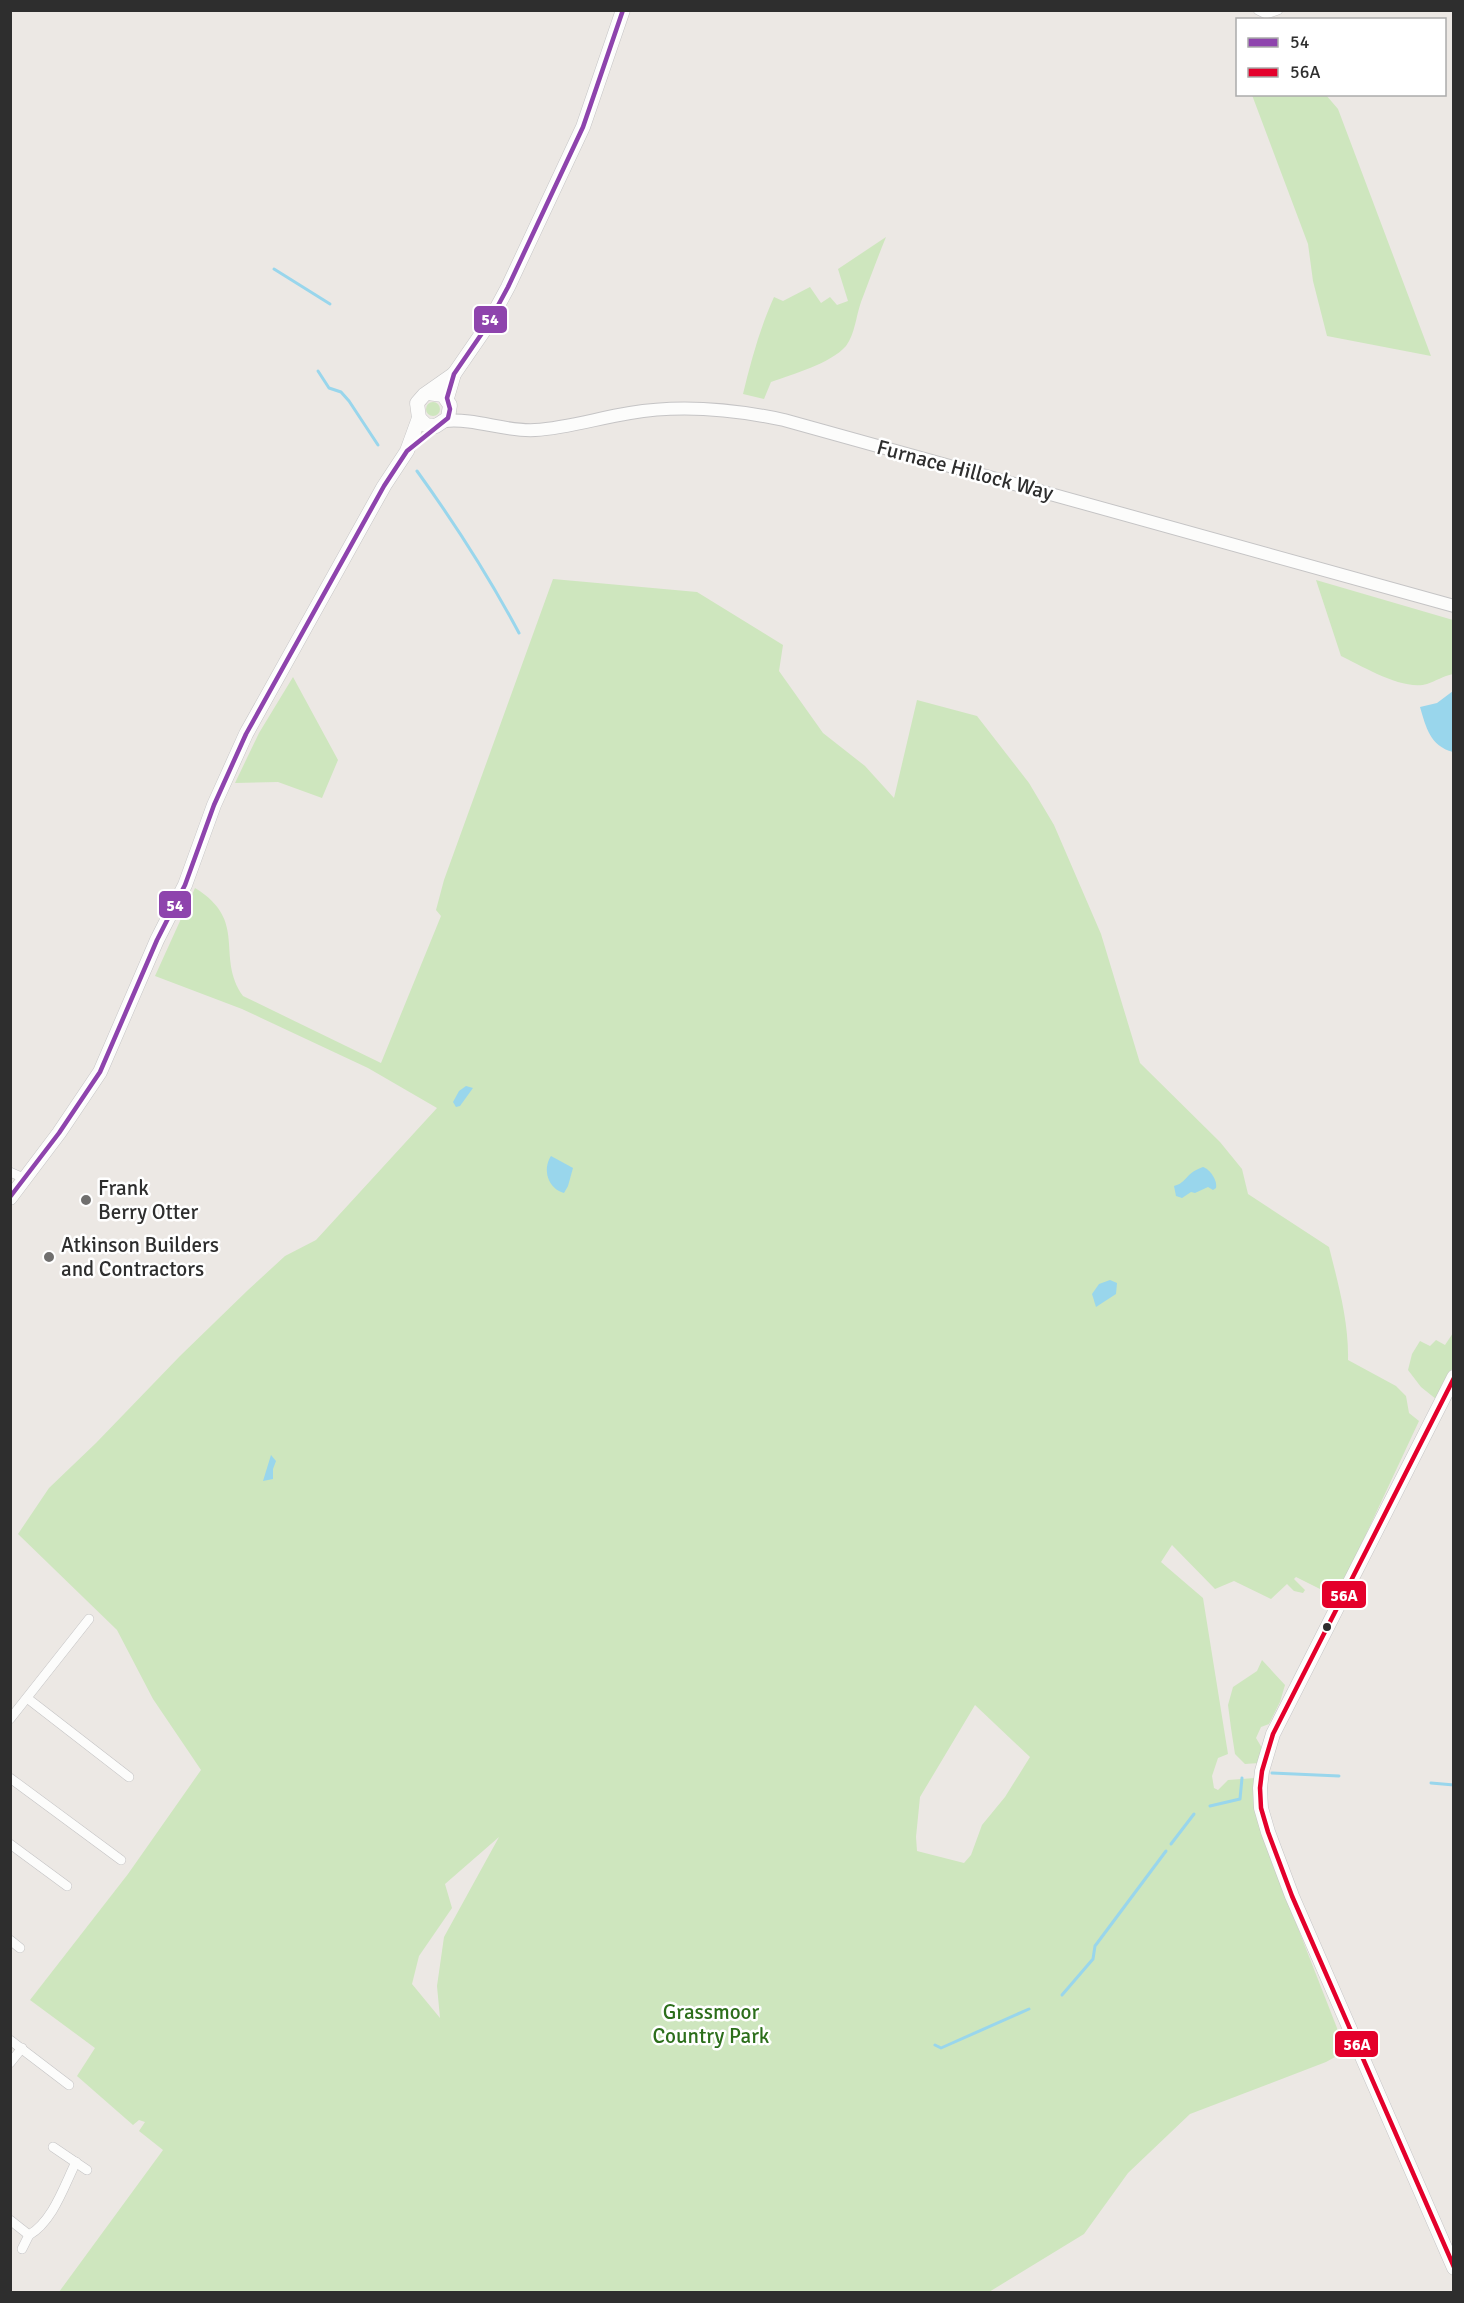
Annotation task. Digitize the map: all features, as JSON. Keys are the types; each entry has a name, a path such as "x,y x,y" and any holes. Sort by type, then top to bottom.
{"main road":[{"path":"10,1198 26,1179 100,1072 157,940 185,885 214,805 246,734 384,486 406,452 419,418 417,403 454,374 487,326 508,287 583,127 623,10"},
{"path":"406,452 450,414 448,402 454,374"},
{"path":"428,393 438,393 448,402"},
{"path":"419,418 426,424 441,424"},
{"path":"1454,1377 1273,1734 1262,1771 1260,1788 1261,1808 1268,1833 1292,1896 1454,2268"}],"street":[{"path":"1258,10 1266,14 1278,10"},
{"name":"Furnace Hillock Way","path":"448,402 469,421"},
{"name":"Furnace Hillock Way","path":"441,424 469,421 509,429 534,430 590,423 640,412 691,408 745,412 784,420 1454,606"},
{"path":"10,1172 26,1179"},
{"path":"10,1719 89,1618"},
{"path":"27,1698 129,1777"},
{"path":"10,1778 121,1860"},
{"path":"10,1844 67,1886"},
{"path":"10,1940 20,1948"},
{"path":"10,2040 69,2085"},
{"path":"10,2063 22,2048"},
{"path":"53,2147 87,2170"},
{"path":"22,2249 29,2235 39,2228 51,2212 76,2162"},
{"path":"10,2220 29,2235"}],"green space":[{"path":"1252,96 1327,96 1338,109 1431,356 1327,336 1313,281 1308,244"},
{"path":"886,237 846,346 821,363 771,382 764,399 743,394 756,345 774,297 783,301 810,287 821,303 830,297 837,305 848,301 838,269"},
{"path":"433,402 438,404 440,409 438,414 433,416 428,414 426,409 428,404"},
{"name":"Grassmoor Country Park","path":"553,579 697,592 783,645 779,671 823,733 865,766 894,798 917,700 977,716 1029,783 1054,825 1101,934 1140,1063 1220,1142 1242,1169 1248,1194 1329,1247 1345,1317 1348,1360 1396,1386 1406,1396 1409,1413 1419,1421 1354,1560 1334,1596 1296,1577 1294,1579 1305,1590 1303,1593 1294,1591 1287,1584 1271,1599 1234,1581 1215,1589 1172,1545 1161,1562 1203,1598 1228,1754 1218,1758 1212,1776 1214,1788 1218,1790 1228,1780 1255,1778 1278,1877 1346,2051 1326,2062 1190,2114 1128,2173 1084,2234 989,2292 59,2292 163,2150 139,2131 145,2122 139,2120 133,2125 77,2076 95,2048 30,2000 128,1874 201,1770 153,1699 117,1630 18,1534 49,1488 248,1290 285,1256 316,1240 437,1108 368,1068 242,1009 155,976 195,888 211,900 227,926 231,967 243,996 381,1063 441,916 436,910 444,880","holes":["975,1705 1030,1757 1005,1797 982,1825 971,1855 964,1863 917,1851 916,1837 920,1797","499,1837 444,1937 437,1986 440,2018 412,1984 419,1956 452,1908 445,1884"]},
{"path":"1316,580 1453,620 1453,674 1427,684 1406,684 1341,656"},
{"path":"293,677 338,760 322,798 278,782 235,783 259,733"},
{"path":"1453,1333 1453,1367 1436,1399 1421,1387 1408,1370 1412,1354 1420,1341 1430,1346 1436,1340 1445,1345"},
{"path":"1262,1660 1285,1685 1280,1702 1269,1724 1261,1727 1256,1738 1262,1748 1259,1763 1245,1764 1235,1754 1228,1705 1233,1687 1257,1671"}],"water":[{"path":"1453,691 1453,752 1439,745 1430,735 1420,707 1437,703"},
{"path":"466,1086 473,1088 460,1106 456,1107 453,1102 459,1091"},
{"path":"551,1156 573,1168 564,1193 558,1191 548,1178 547,1167"},
{"path":"1203,1167 1213,1176 1216,1188 1213,1190 1208,1187 1195,1193 1191,1192 1182,1198 1176,1196 1174,1186"},
{"path":"1110,1280 1117,1283 1116,1294 1096,1307 1092,1294 1099,1284"},
{"path":"271,1455 276,1461 273,1479 263,1481"}],"waterway":[{"path":"274,269 330,304"},
{"path":"318,371 329,388 341,392 349,401 378,445"},
{"path":"417,471 471,550 519,633"},
{"path":"1272,1773 1339,1776"},
{"path":"1210,1806 1240,1799 1242,1778"},
{"path":"1431,1783 1454,1785"},
{"path":"1171,1844 1194,1814"},
{"path":"1062,1995 1093,1959 1095,1946 1166,1851"},
{"path":"935,2045 941,2048 1029,2009"}],"transit line":[{"name":"54","path":"10,1197 59,1133 100,1072 157,940 185,885 214,805 246,734 384,486 407,451 448,418 450,409 447,398 454,374 487,326 508,287 583,127 623,10"},
{"name":"56A","path":"1454,1378 1273,1734 1262,1771 1260,1788 1261,1808 1268,1832 1292,1896 1454,2267"}],"place":[{"name":"Frank Berry Otter","path":"86,1200"},
{"name":"Atkinson Builders and Contractors","path":"49,1257"}]}
